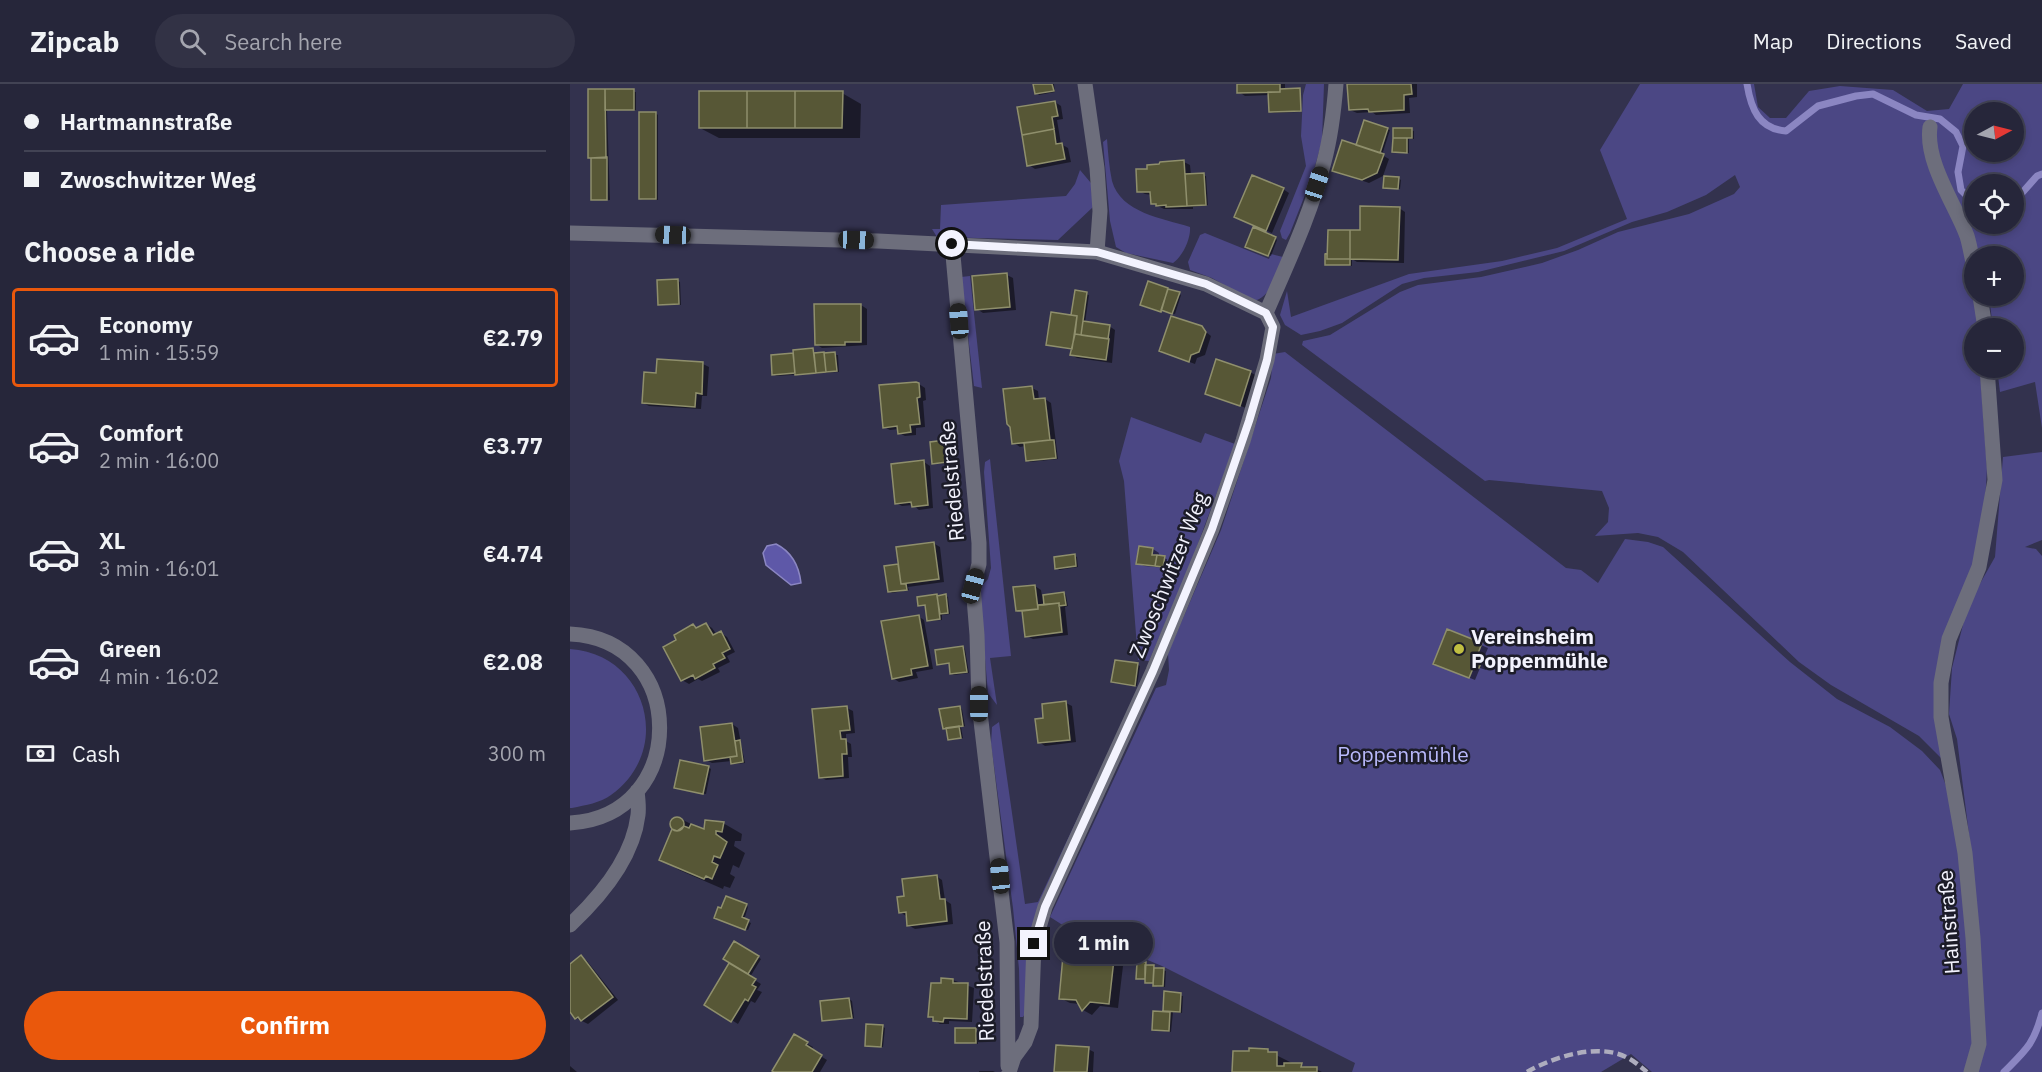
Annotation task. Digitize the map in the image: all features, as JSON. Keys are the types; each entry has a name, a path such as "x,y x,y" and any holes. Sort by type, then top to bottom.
{"street":[{"path":"1085,84 1097,168 1100,211 1097,252"},
{"path":"570,233 952,244 1097,252 1206,284 1266,313 1311,206 1332,126 1336,84"},
{"path":"1930,127 1929,135 1936,168 1969,246"},
{"name":"Riedelstraße","path":"952,244 979,543 979,564 973,586 979,704 1007,942 1009,1072"},
{"name":"Zwoschwitzer Weg","path":"1009,1072 1014,1058 1025,1042 1030,1026 1034,944 1045,907 1153,671 1212,529 1267,360 1273,327 1266,313"},
{"name":"Hainstraße","path":"1971,1072 1979,1044 1972,938 1965,853 1941,717 1941,683 1949,639 1979,567 1995,480 1989,378"},
{"path":"570,634 598,639 630,657 652,687 661,723 656,759 648,776 637,791 624,804 608,813 591,820 570,822"},
{"path":"570,925 587,909 625,858 638,815 637,791"}],"green space":[{"path":"1306,84 1324,84 1322,141 1312,177 1286,240 1282,238 1280,231 1306,166 1301,136 1303,95"},
{"path":"1640,84 1754,84 1758,107 1770,118 1786,118 1809,91 1840,86 1893,90 1927,111 1949,109 1963,84 2042,84 2042,428 2035,382 2000,392 1998,378 2024,378 2024,318 1992,318 1990,306 2024,306 2024,246 1964,246 1964,306 1976,306 1978,318 1964,318 1964,378 1981,378 1987,468 1984,521 1978,559 1946,640 1942,759 1919,736 1831,685 1799,662 1683,552 1658,537 1638,533 1595,536 1608,522 1609,508 1602,491 1485,481 1302,345 1303,341 1330,335 1400,292 1418,285 1481,277 1542,263 1618,232 1689,214 1734,194 1740,187 1735,175 1706,195 1667,212 1632,222 1564,251 1478,272 1424,278 1402,284 1342,323 1320,331 1301,335 1285,325 1280,315 1287,291 1291,317 1409,274 1502,261 1557,248 1627,219 1600,150"},
{"path":"1107,139 1112,181 1124,200 1144,213 1190,227 1185,247 1180,257 1173,263 1126,253 1116,247 1110,221 1103,142"},
{"path":"1080,170 1091,183 1093,207 1058,240 937,237 932,229 940,229 941,205 1066,196 1075,184"},
{"path":"1205,233 1269,259 1271,254 1283,257 1265,295 1253,301 1212,278 1190,270 1188,262 1200,235"},
{"path":"970,276 982,388 974,386 961,277"},
{"name":"Poppenmühle","path":"1285,352 1566,568 1581,570 1598,583 1625,539 1648,542 1663,547 1790,662 1837,699 1890,727 1922,751 1940,770 1971,850 1957,739 1949,714 1952,668 1968,605 1995,557 2003,457 2042,452 2042,540 2025,547 2036,549 2042,556 2042,1072 1652,1072 1631,1054 1601,1072 1352,1072 1355,1063 1162,966 1061,924 1050,917 1156,688 1166,685 1169,670 1168,653 1221,530 1271,378 1273,354"},
{"path":"1131,417 1201,443 1205,433 1235,444 1190,565 1149,661 1138,660 1124,481 1119,461"},
{"path":"990,459 1011,656 990,658 997,705 988,693 979,589 988,579 991,568 984,472 985,462"},
{"path":"570,649 596,655 618,668 633,686 643,707 646,730 642,754 630,776 607,798 572,808 570,808"},
{"path":"1129,709 1048,886 1027,1010 1023,1017 1020,1017 1019,969 991,744 992,727 999,722 1025,904 1038,902"}],"shaded area":[{"path":"776,544 794,560 801,583 791,585 766,565 763,553 767,546"}],"building":[{"path":"1033,84 1052,84 1054,91 1035,94"},
{"path":"1237,84 1280,84 1280,92 1237,93"},
{"path":"1347,84 1411,84 1412,94 1404,95 1404,110 1369,112 1368,109 1349,110"},
{"path":"1300,88 1301,111 1269,112 1268,92"},
{"path":"588,89 605,89 606,158 588,158"},
{"path":"605,89 634,89 634,110 605,110"},
{"path":"699,91 747,91 747,128 699,128"},
{"path":"747,91 795,91 795,128 747,128"},
{"path":"795,91 843,91 842,128 795,128"},
{"path":"1055,101 1058,116 1052,117 1054,129 1022,135 1017,107"},
{"path":"639,112 656,112 656,199 639,199"},
{"path":"1364,120 1388,128 1380,153 1356,145"},
{"path":"1393,128 1412,128 1412,138 1393,138"},
{"path":"1054,129 1056,144 1062,143 1065,159 1027,166 1022,135"},
{"path":"1393,138 1407,138 1407,153 1392,152"},
{"path":"1342,140 1384,154 1377,173 1362,180 1332,171"},
{"path":"607,157 607,200 591,200 591,158"},
{"path":"1184,160 1187,206 1156,206 1156,204 1151,204 1150,192 1137,192 1136,169 1147,169 1147,165 1160,162"},
{"path":"1204,173 1206,205 1187,206 1185,174"},
{"path":"1252,175 1284,188 1266,231 1234,217"},
{"path":"1384,176 1399,177 1398,189 1383,188"},
{"path":"1360,206 1400,207 1398,260 1350,259 1350,230 1360,230"},
{"path":"1253,227 1276,237 1268,256 1245,247"},
{"path":"1328,230 1350,230 1350,259 1327,259"},
{"path":"1327,253 1327,259 1350,259 1350,265 1325,265 1325,254"},
{"path":"1007,273 1010,307 975,310 972,276"},
{"path":"678,279 679,304 658,305 657,280"},
{"path":"1148,281 1168,288 1161,312 1140,305"},
{"path":"1168,289 1180,292 1172,314 1161,310"},
{"path":"1075,290 1087,292 1081,335 1075,334 1077,316 1071,315"},
{"path":"814,304 861,304 861,342 845,342 845,345 815,345"},
{"path":"1051,312 1077,316 1072,349 1046,345"},
{"path":"1171,316 1202,326 1206,332 1199,352 1191,355 1189,362 1159,351"},
{"path":"1083,321 1110,325 1108,339 1081,335"},
{"path":"1075,334 1109,339 1106,360 1070,355"},
{"path":"813,348 816,373 795,375 793,350"},
{"path":"824,352 826,372 816,373 814,353"},
{"path":"835,352 837,371 826,372 824,353"},
{"path":"793,353 795,373 772,375 771,355"},
{"path":"657,359 703,362 702,394 696,393 695,407 642,403 644,372 656,373"},
{"path":"1216,359 1251,371 1240,406 1205,394"},
{"path":"919,383 920,397 917,398 920,424 910,425 911,432 898,434 897,426 883,428 879,385"},
{"path":"1032,386 1034,399 1045,398 1050,440 1012,444 1003,389"},
{"path":"945,440 947,462 932,464 930,442"},
{"path":"1054,440 1056,458 1026,461 1024,443"},
{"path":"924,460 928,505 912,507 911,502 895,504 891,464"},
{"path":"934,542 939,579 901,584 896,547"},
{"path":"1139,546 1153,548 1152,555 1157,555 1155,566 1136,564"},
{"path":"1075,554 1076,566 1055,569 1054,557"},
{"path":"1157,555 1165,556 1163,567 1155,566"},
{"path":"898,564 901,584 906,584 907,590 888,592 884,566"},
{"path":"1035,585 1038,609 1016,611 1013,587"},
{"path":"1064,592 1066,605 1059,606 1059,603 1044,605 1043,595"},
{"path":"937,594 940,619 927,621 925,605 918,606 917,597"},
{"path":"946,594 948,613 940,614 937,596"},
{"path":"1059,603 1062,632 1025,637 1022,611 1038,609 1038,605"},
{"path":"919,615 928,666 911,669 912,675 892,679 881,621"},
{"path":"706,623 713,635 721,631 730,649 722,653 725,658 713,664 715,668 695,679 693,675 681,681 663,647 676,640 674,635 693,624 696,628"},
{"name":"Vereinsheim Poppenmühle","path":"1447,629 1482,643 1477,656 1483,658 1479,668 1474,666 1469,678 1433,664"},
{"path":"963,646 967,672 950,674 949,663 937,665 935,650"},
{"path":"1115,660 1138,663 1135,686 1111,682"},
{"path":"1066,701 1070,740 1038,743 1035,719 1043,718 1042,704"},
{"path":"847,706 850,730 840,731 841,739 846,739 847,754 842,754 843,776 819,778 812,709"},
{"path":"960,706 963,726 943,729 939,709"},
{"path":"732,723 737,756 704,761 700,727"},
{"path":"959,726 961,738 948,740 946,728"},
{"path":"740,740 743,762 731,764 730,757 737,756 735,741"},
{"path":"680,760 709,766 703,794 674,788"},
{"path":"674,817 680,817 684,824 680,831 674,831 670,827 670,821"},
{"path":"705,820 724,822 722,832 716,831 716,834 727,842 720,858 714,856 712,862 718,865 712,879 706,876 704,879 659,860 672,829 677,831 684,826 689,828 691,824 704,829"},
{"path":"937,875 940,899 945,899 947,921 907,926 906,912 899,913 897,897 904,896 902,879"},
{"path":"726,896 747,904 742,917 749,920 745,930 714,918"},
{"path":"734,941 759,956 748,974 723,959"},
{"path":"1065,954 1079,955 1079,958 1114,959 1109,1004 1090,1002 1082,1011 1076,1000 1059,999"},
{"path":"581,955 613,997 581,1021 578,1017 575,1019 570,1012 570,964"},
{"path":"1137,962 1146,962 1145,979 1136,979"},
{"path":"729,963 756,979 752,985 756,987 748,1001 745,999 731,1022 704,1005"},
{"path":"1145,965 1154,965 1153,983 1145,983"},
{"path":"1154,968 1164,968 1163,986 1153,986"},
{"path":"941,978 953,979 953,983 968,983 967,1019 944,1018 943,1022 933,1021 933,1017 928,1017 931,983 941,983"},
{"path":"1164,991 1181,993 1180,1012 1163,1011"},
{"path":"849,998 852,1018 822,1021 820,1001"},
{"path":"1153,1011 1170,1012 1169,1031 1152,1030"},
{"path":"866,1024 883,1025 881,1047 865,1046"},
{"path":"955,1028 976,1028 976,1043 955,1043"},
{"path":"794,1034 808,1042 806,1045 822,1055 812,1072 772,1071"},
{"path":"1056,1045 1089,1047 1087,1072 1054,1072"},
{"path":"1249,1048 1277,1052 1277,1066 1284,1066 1284,1063 1302,1063 1301,1067 1317,1067 1317,1072 1232,1072 1233,1051 1249,1051"}],"waterway":[{"path":"1747,84 1751,102 1758,116 1769,126 1786,131 1818,106 1873,94 1916,115 1940,119 1956,132 1963,146 1958,172 1961,190 1964,193"},
{"path":"2024,191 2037,176 2042,174"},
{"path":"2004,1072 2028,1046 2036,1032 2042,1013"}],"railway":[{"path":"1527,1072 1550,1061 1590,1051 1616,1053 1635,1062 1647,1072"}],"place":[{"name":"Vereinsheim Poppenmühle","path":"1459,649"}],"route":[{"path":"952,244 1097,252 1206,284 1266,313 1273,327 1267,360 1249,421 1212,529 1153,671 1045,907 1034,944"}]}
